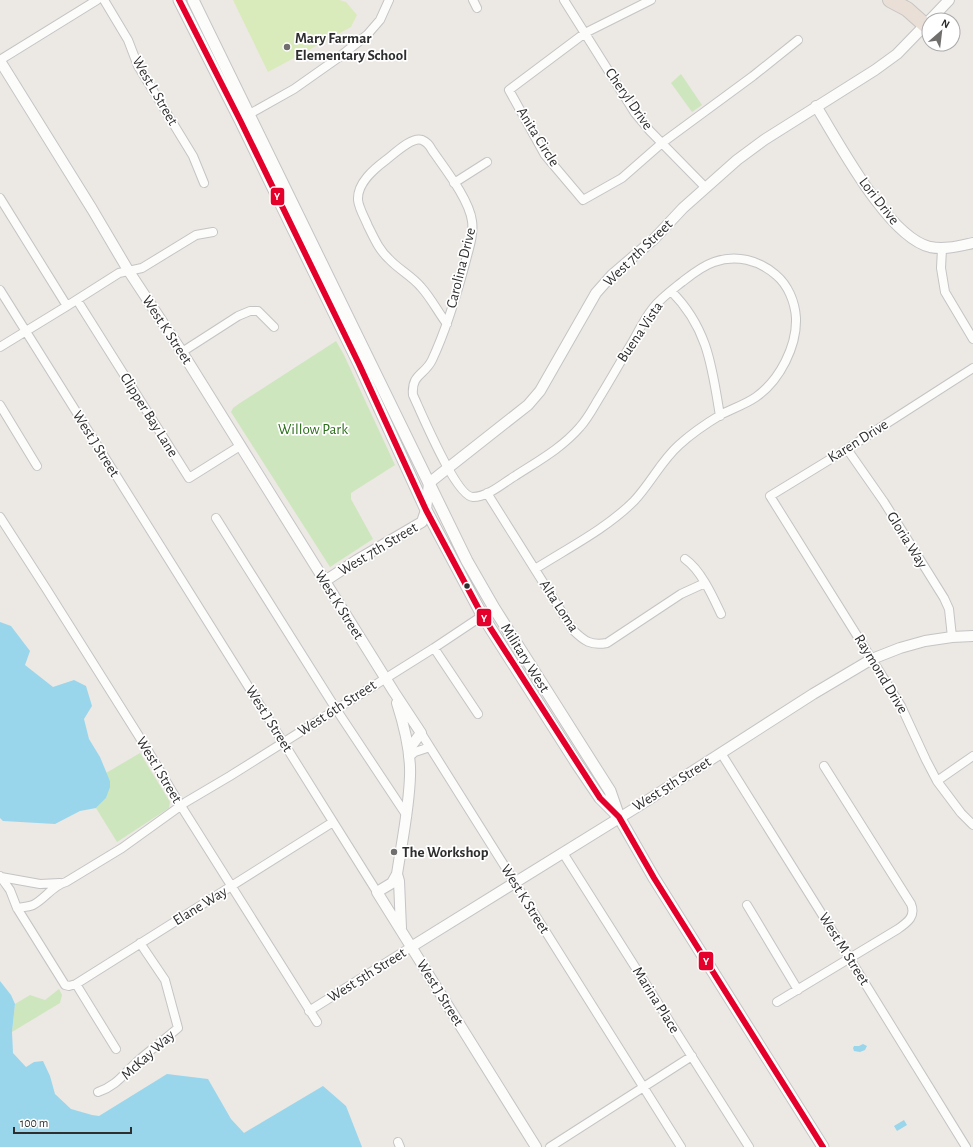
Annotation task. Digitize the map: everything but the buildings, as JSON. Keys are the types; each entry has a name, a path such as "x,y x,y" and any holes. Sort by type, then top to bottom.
{"highway":[{"path":"890,0 921,18"}],"main road":[{"name":"Military West","path":"178,0 244,117 467,561 494,608 610,792 619,817 654,878 823,1147"},
{"name":"Military West","path":"193,0 244,117 426,510 482,615 585,776 600,798 619,817"}],"street":[{"path":"0,61 97,0"},
{"name":"West L Street","path":"104,0 128,40 138,66 193,156 204,183"},
{"path":"244,117 294,88 338,58 367,35 380,20 389,0"},
{"name":"Cheryl Drive","path":"564,0 635,113 706,188"},
{"path":"585,33 651,0"},
{"name":"West 7th Street","path":"938,12 950,0"},
{"name":"West 7th Street","path":"325,581 422,522 426,510 429,483 528,405 540,391 596,293 612,275 654,239 683,208 737,160 764,140 816,106 875,70 897,54 921,29"},
{"name":"Anita Circle","path":"585,33 509,90 545,155 583,200 622,178 662,143"},
{"path":"662,143 754,76 798,40"},
{"name":"West K Street","path":"0,61 128,270 182,352 681,1147"},
{"name":"Lori Drive","path":"816,106 859,175 890,219 913,238 929,247 942,249 973,243"},
{"name":"Carolina Drive","path":"447,324 421,286 388,259 376,243 358,201 360,188 372,171 408,143 416,139 421,139 428,145 454,183 469,209 473,222 472,235 447,324 431,363 415,380 412,387 413,395 448,467"},
{"path":"454,183 487,162"},
{"path":"0,198 67,306"},
{"path":"0,347 119,273 142,268 196,235 213,232"},
{"path":"942,249 941,268 945,292 973,339"},
{"name":"Buena Vista","path":"448,467 465,494 473,497 487,494 564,444 578,430 586,419 654,306 671,290 710,263 721,259 746,259 758,263 770,270 779,278 787,288 792,299 796,312 796,324 788,355 776,376 757,396 701,427 670,454 643,490 622,512 609,522 535,569"},
{"name":"West J Street","path":"0,290 378,892 536,1147"},
{"path":"671,290 687,310 704,340 714,373 720,416"},
{"name":"Clipper Bay Lane","path":"77,300 189,478 240,446"},
{"path":"182,352 238,316 250,311 258,311 274,327"},
{"name":"Karen Drive","path":"787,523 770,496 847,449 973,368"},
{"path":"0,406 37,466"},
{"name":"Gloria Way","path":"847,449 884,502 944,598 949,609 952,637"},
{"name":"Alta Loma","path":"487,494 573,630 582,639 593,644 607,643 681,594 705,583"},
{"name":"West I Street","path":"0,517 317,1022"},
{"path":"216,518 336,709 407,816"},
{"name":"Raymond Drive","path":"787,523 901,706 937,781 961,813 973,825"},
{"path":"685,559 690,562 705,583 721,614"},
{"name":"West 6th Street","path":"17,908 34,904 60,883 66,882 102,861 181,806 284,743 385,677 434,648 494,608"},
{"name":"West 5th Street","path":"309,1011 563,853 813,694 872,659 900,648 925,641 973,636"},
{"path":"434,648 478,714"},
{"path":"378,892 392,883 397,874 407,816 410,775 409,757 394,692"},
{"path":"409,757 412,745 421,733"},
{"path":"409,757 415,752 430,748"},
{"name":"West M Street","path":"721,753 850,958 966,1147"},
{"path":"937,781 973,756"},
{"path":"777,1002 898,929 905,924 913,914 911,904 824,766"},
{"name":"Elane Way","path":"17,908 65,985 69,986 76,984 333,822"},
{"name":"Marina Place","path":"563,853 749,1147"},
{"path":"397,874 400,881 401,930"},
{"path":"1,876 40,884 60,883"},
{"path":"1,876 10,890 17,908"},
{"path":"747,905 798,990"},
{"name":"McKay Way","path":"98,1092 117,1083 138,1061 178,1028 165,980 140,943"},
{"path":"76,984 116,1049"},
{"path":"550,1147 692,1056"}],"green space":[{"path":"233,0 339,0 346,2 357,15 351,27 268,72"},
{"path":"681,74 702,105 692,112 671,83"},
{"name":"Willow Park","path":"336,341 344,355 395,465 351,493 351,499 373,539 330,567 231,412 233,408 240,403"},
{"path":"140,753 170,802 169,808 117,842 96,808 106,798 110,781 106,773"},
{"path":"59,989 62,995 60,1003 12,1032 15,1004 30,995 45,1000"}],"water":[{"path":"0,622 11,626 30,651 25,665 53,687 74,680 86,686 92,706 84,719 89,739 100,757 110,781 110,787 106,798 96,808 80,811 55,824 3,821 0,818"},
{"path":"0,981 11,995 15,1004 12,1032 13,1053 26,1067 34,1062 43,1061 50,1076 55,1094 71,1109 99,1116 167,1074 208,1079 231,1119 244,1133 323,1086 346,1106 362,1147 0,1147"},
{"path":"863,1044 867,1046 865,1050 860,1052 854,1051 854,1046"},
{"path":"904,1120 907,1125 897,1131 894,1126"}],"transit line":[{"name":"Y","path":"179,0 240,120 359,364 426,510 482,615 600,798 619,817 654,878 823,1147"}],"place":[{"name":"Mary Farmar Elementary School","path":"287,47"},
{"name":"The Workshop","path":"394,852"}]}
